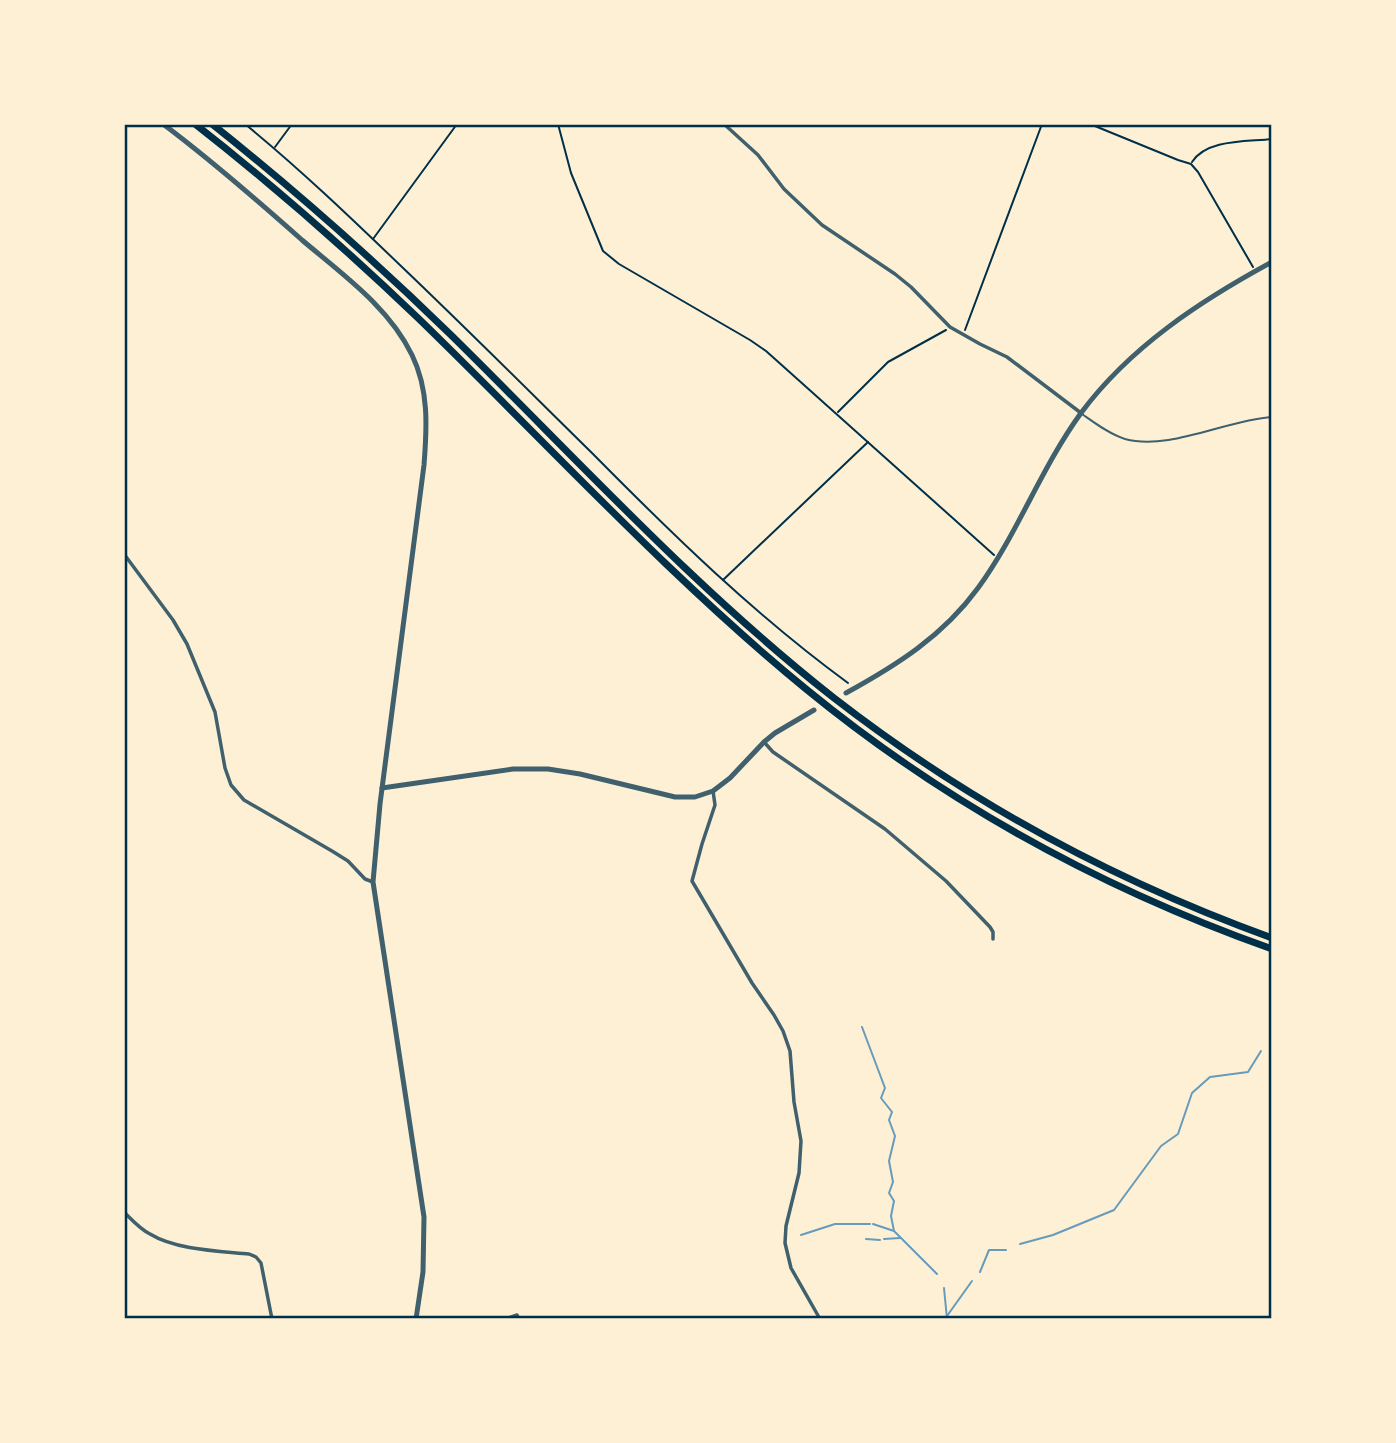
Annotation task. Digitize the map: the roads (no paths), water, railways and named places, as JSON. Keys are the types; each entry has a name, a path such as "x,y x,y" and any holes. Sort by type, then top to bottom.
{"highway":[{"path":"195,124 361,264 680,577 764,654 851,724 943,789 1042,847 1153,902 1272,949"},
{"path":"212,124 367,255 688,570 772,647 842,704 952,782 1052,841 1151,890 1272,938"}],"street":[{"path":"163,124 264,206 387,316 401,335 420,376 425,400 424,465 374,852 373,882 425,1217 423,1272 416,1319"},
{"path":"724,124 758,155 784,189 822,226 895,274 950,327 1007,357 1081,413"},
{"path":"846,693 893,667 923,646 978,589 998,558 1060,444 1081,413 1135,353 1183,316 1272,262"},
{"path":"124,554 173,620 187,644 215,712 225,768 231,785 244,800 348,861 365,879 373,882"},
{"path":"382,788 513,769 548,769 676,797 695,797 713,791 730,778 764,742 791,722 814,710"},
{"path":"764,742 773,752 885,829 946,881 990,927 993,939"},
{"path":"713,791 715,805 692,881 774,1015 790,1051 794,1102 801,1141 799,1174 786,1226 785,1243 791,1268 820,1319"},
{"path":"124,1212 149,1234 162,1240 256,1257 261,1263 272,1319"},
{"path":"505,1319 518,1317"}],"lane":[{"path":"1081,413 1104,429 1126,439 1157,441 1249,419 1272,417"}],"waterway":[{"path":"862,1027 885,1088 881,1098 892,1112 889,1120 895,1136 889,1161 893,1182 889,1193 894,1201 891,1216 894,1231 937,1274"},
{"path":"1020,1244 1053,1235 1114,1210 1161,1146 1178,1134 1192,1093 1210,1077 1248,1072 1261,1051"},
{"path":"801,1235 835,1224 870,1224"},
{"path":"873,1224 894,1231"},
{"path":"884,1239 900,1238"},
{"path":"866,1239 880,1240"},
{"path":"980,1272 989,1250 1006,1250"},
{"path":"947,1316 972,1281"},
{"path":"944,1288 947,1319"}]}
